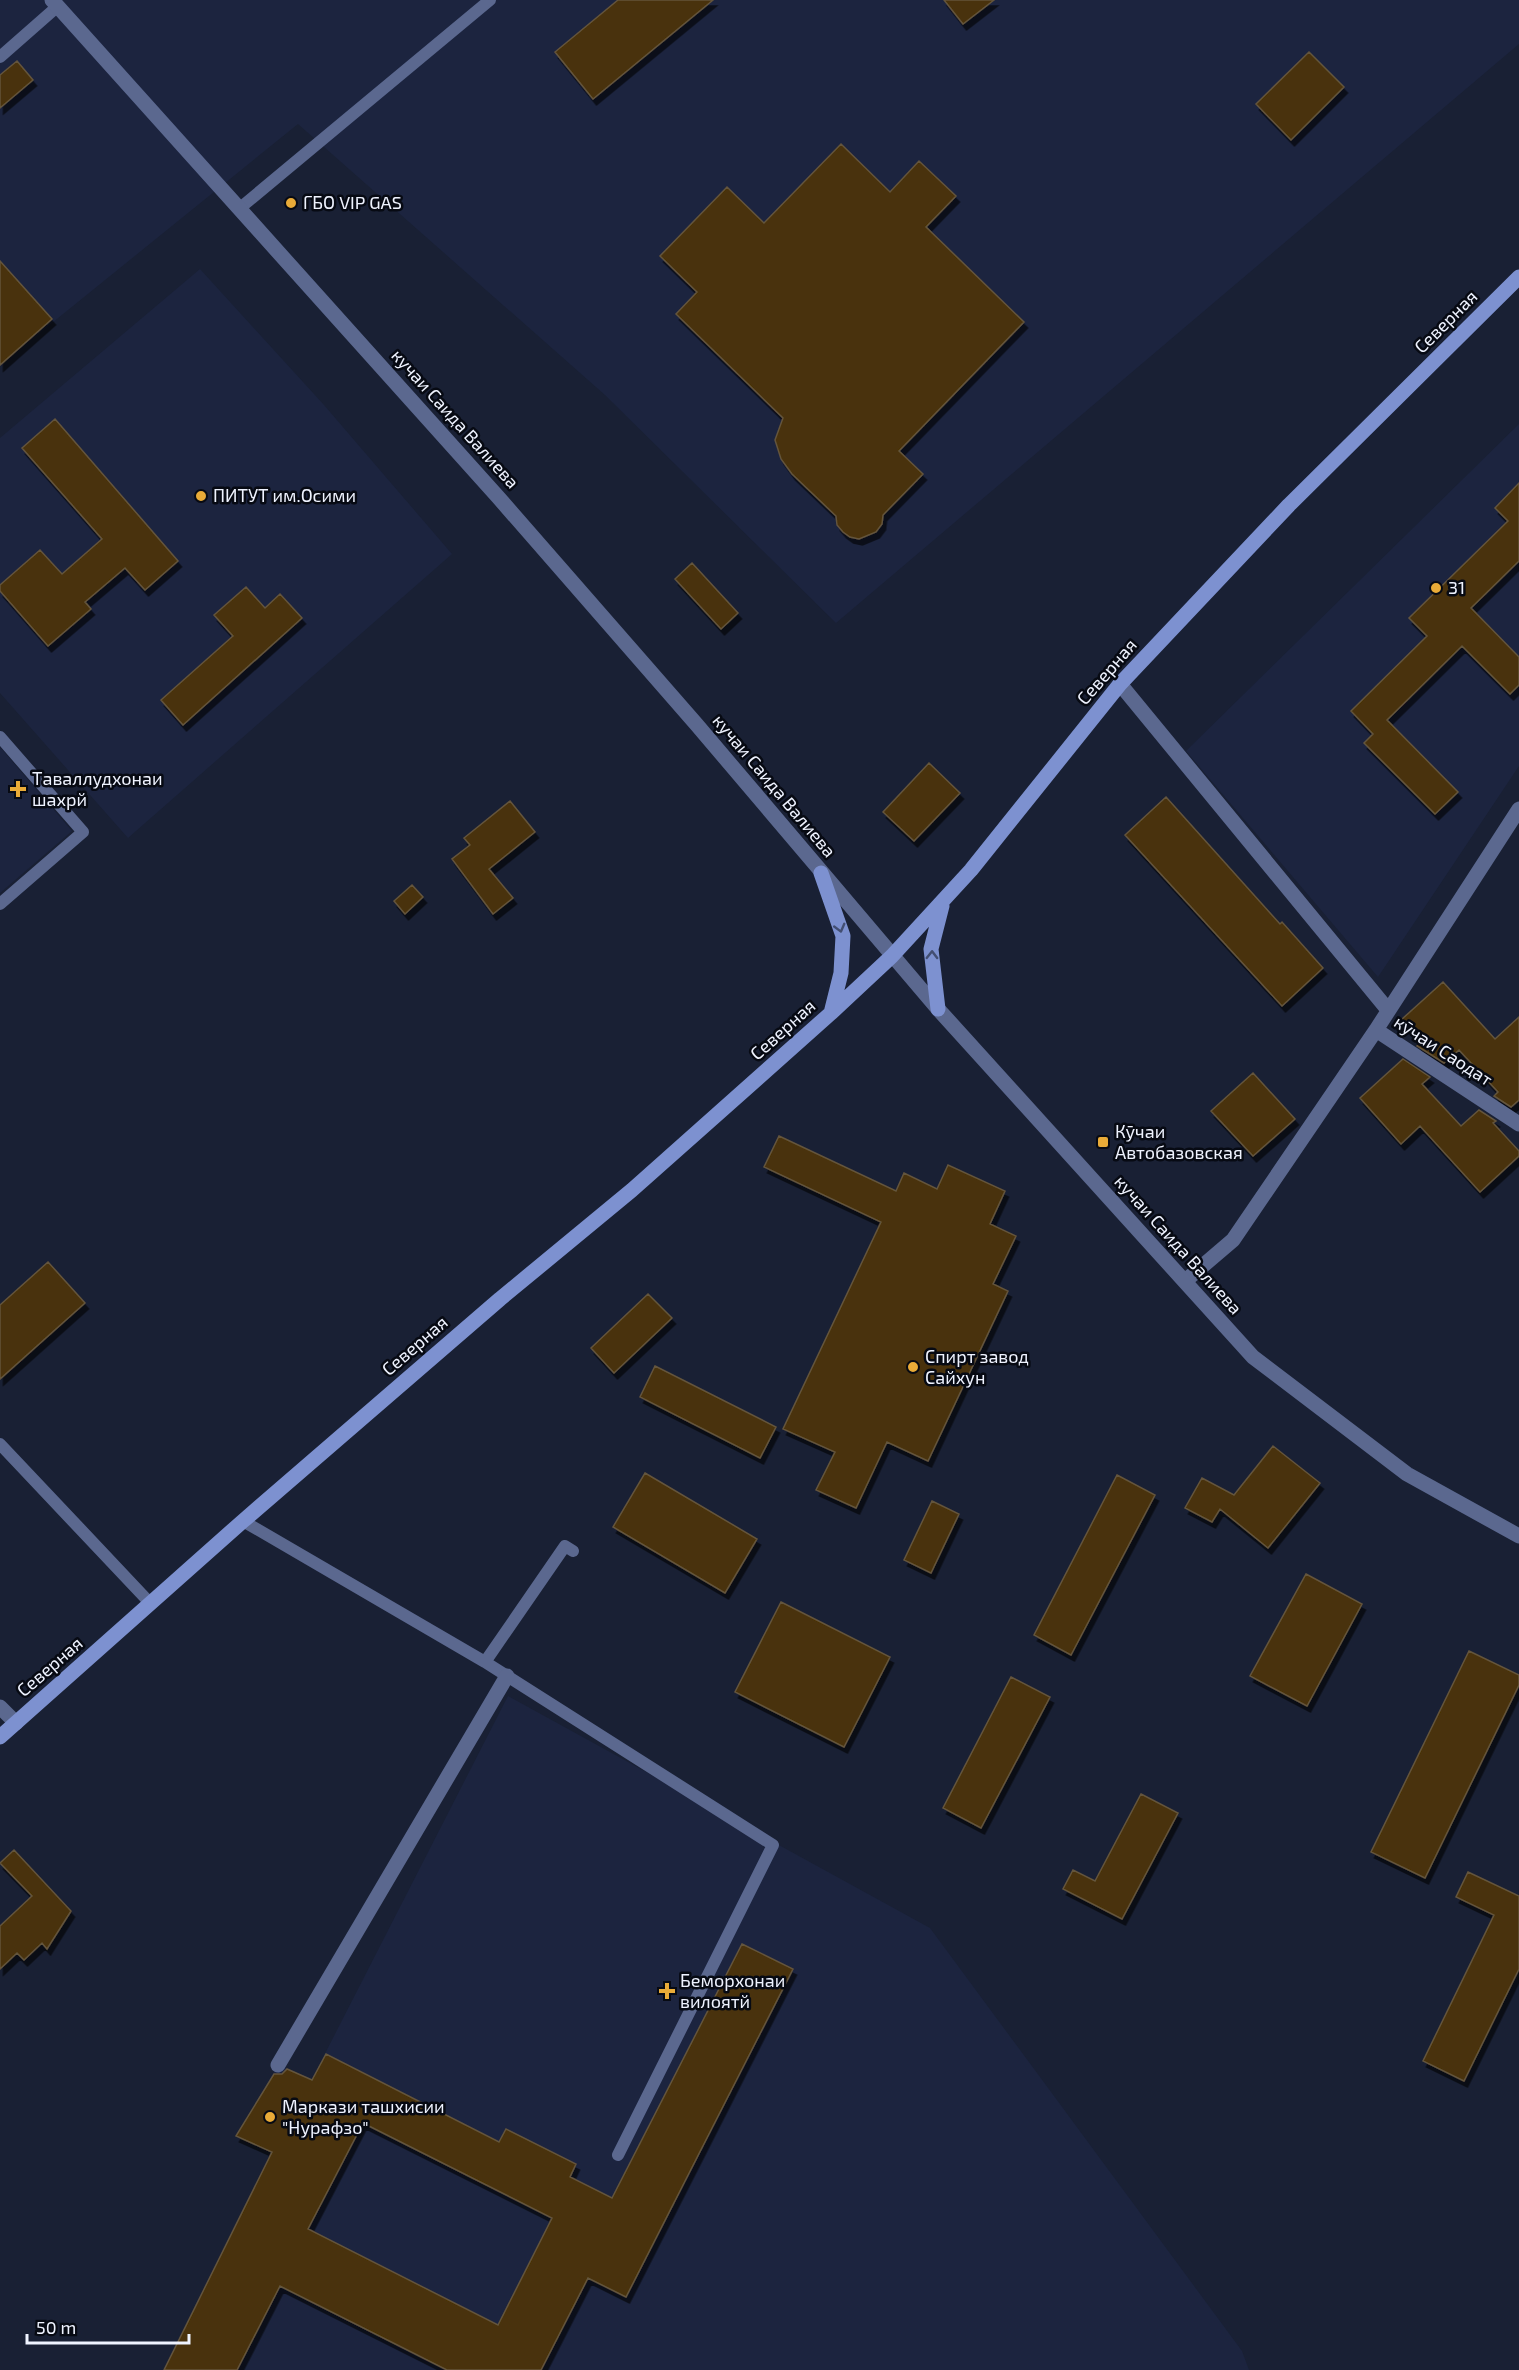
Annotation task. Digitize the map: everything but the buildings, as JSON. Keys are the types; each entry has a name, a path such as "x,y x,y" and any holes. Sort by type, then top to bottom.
{"main road":[{"name":"Северная","path":"0,1737 243,1521 500,1299 632,1190 892,956 971,870 1120,684 1289,506 1519,277"},
{"path":"821,873 843,936 841,973 831,1013"},
{"path":"939,1009 931,949 944,902"}],"street":[{"name":"кучаи Саида Валиева","path":"55,3 506,505 697,725 892,956 1252,1357 1407,1474 1519,1536"},
{"path":"1120,684 1388,1010"},
{"path":"1185,1281 1233,1240 1376,1030 1519,809"},
{"name":"кӯчаи Саодат","path":"1376,1030 1519,1124"},
{"path":"278,2065 507,1676"},
{"path":"0,1707 16,1723"}],"lane":[{"path":"240,208 490,0"},
{"path":"0,57 55,3"},
{"path":"0,737 83,832 0,904"},
{"path":"0,1444 152,1604"},
{"path":"243,1521 485,1662 773,1845 618,2155"},
{"path":"485,1662 565,1546 573,1551"}],"shaded area":[{"path":"0,0 1519,0 1519,44 836,623 605,395 298,124 0,365"},
{"name":"ПИТУТ им.Осими","path":"200,269 324,405 452,554 128,838 0,693 0,438"},
{"name":"31","path":"1519,424 1519,766 1378,977 1186,751"},
{"name":"Таваллудхонаи шахрй","path":"0,747 72,831 0,893"},
{"name":"Беморхонаи вилоятй","path":"508,1696 930,1928 1242,2351 1249,2370 164,2370 272,2153 236,2136 278,2065 312,2079"}],"place":[{"name":"ГБО VIP GAS","path":"291,203"},
{"name":"ПИТУТ им.Осими","path":"201,496"},
{"name":"31","path":"1436,588"},
{"name":"Таваллудхонаи шахрй","path":"18,789"},
{"name":"Кӯчаи Автобазовская","path":"1103,1142"},
{"name":"Спирт завод Сайхун","path":"913,1367"},
{"name":"Беморхонаи вилоятй","path":"667,1991"},
{"name":"Маркази ташхисии \"Нурафзо\"","path":"270,2117"}]}
